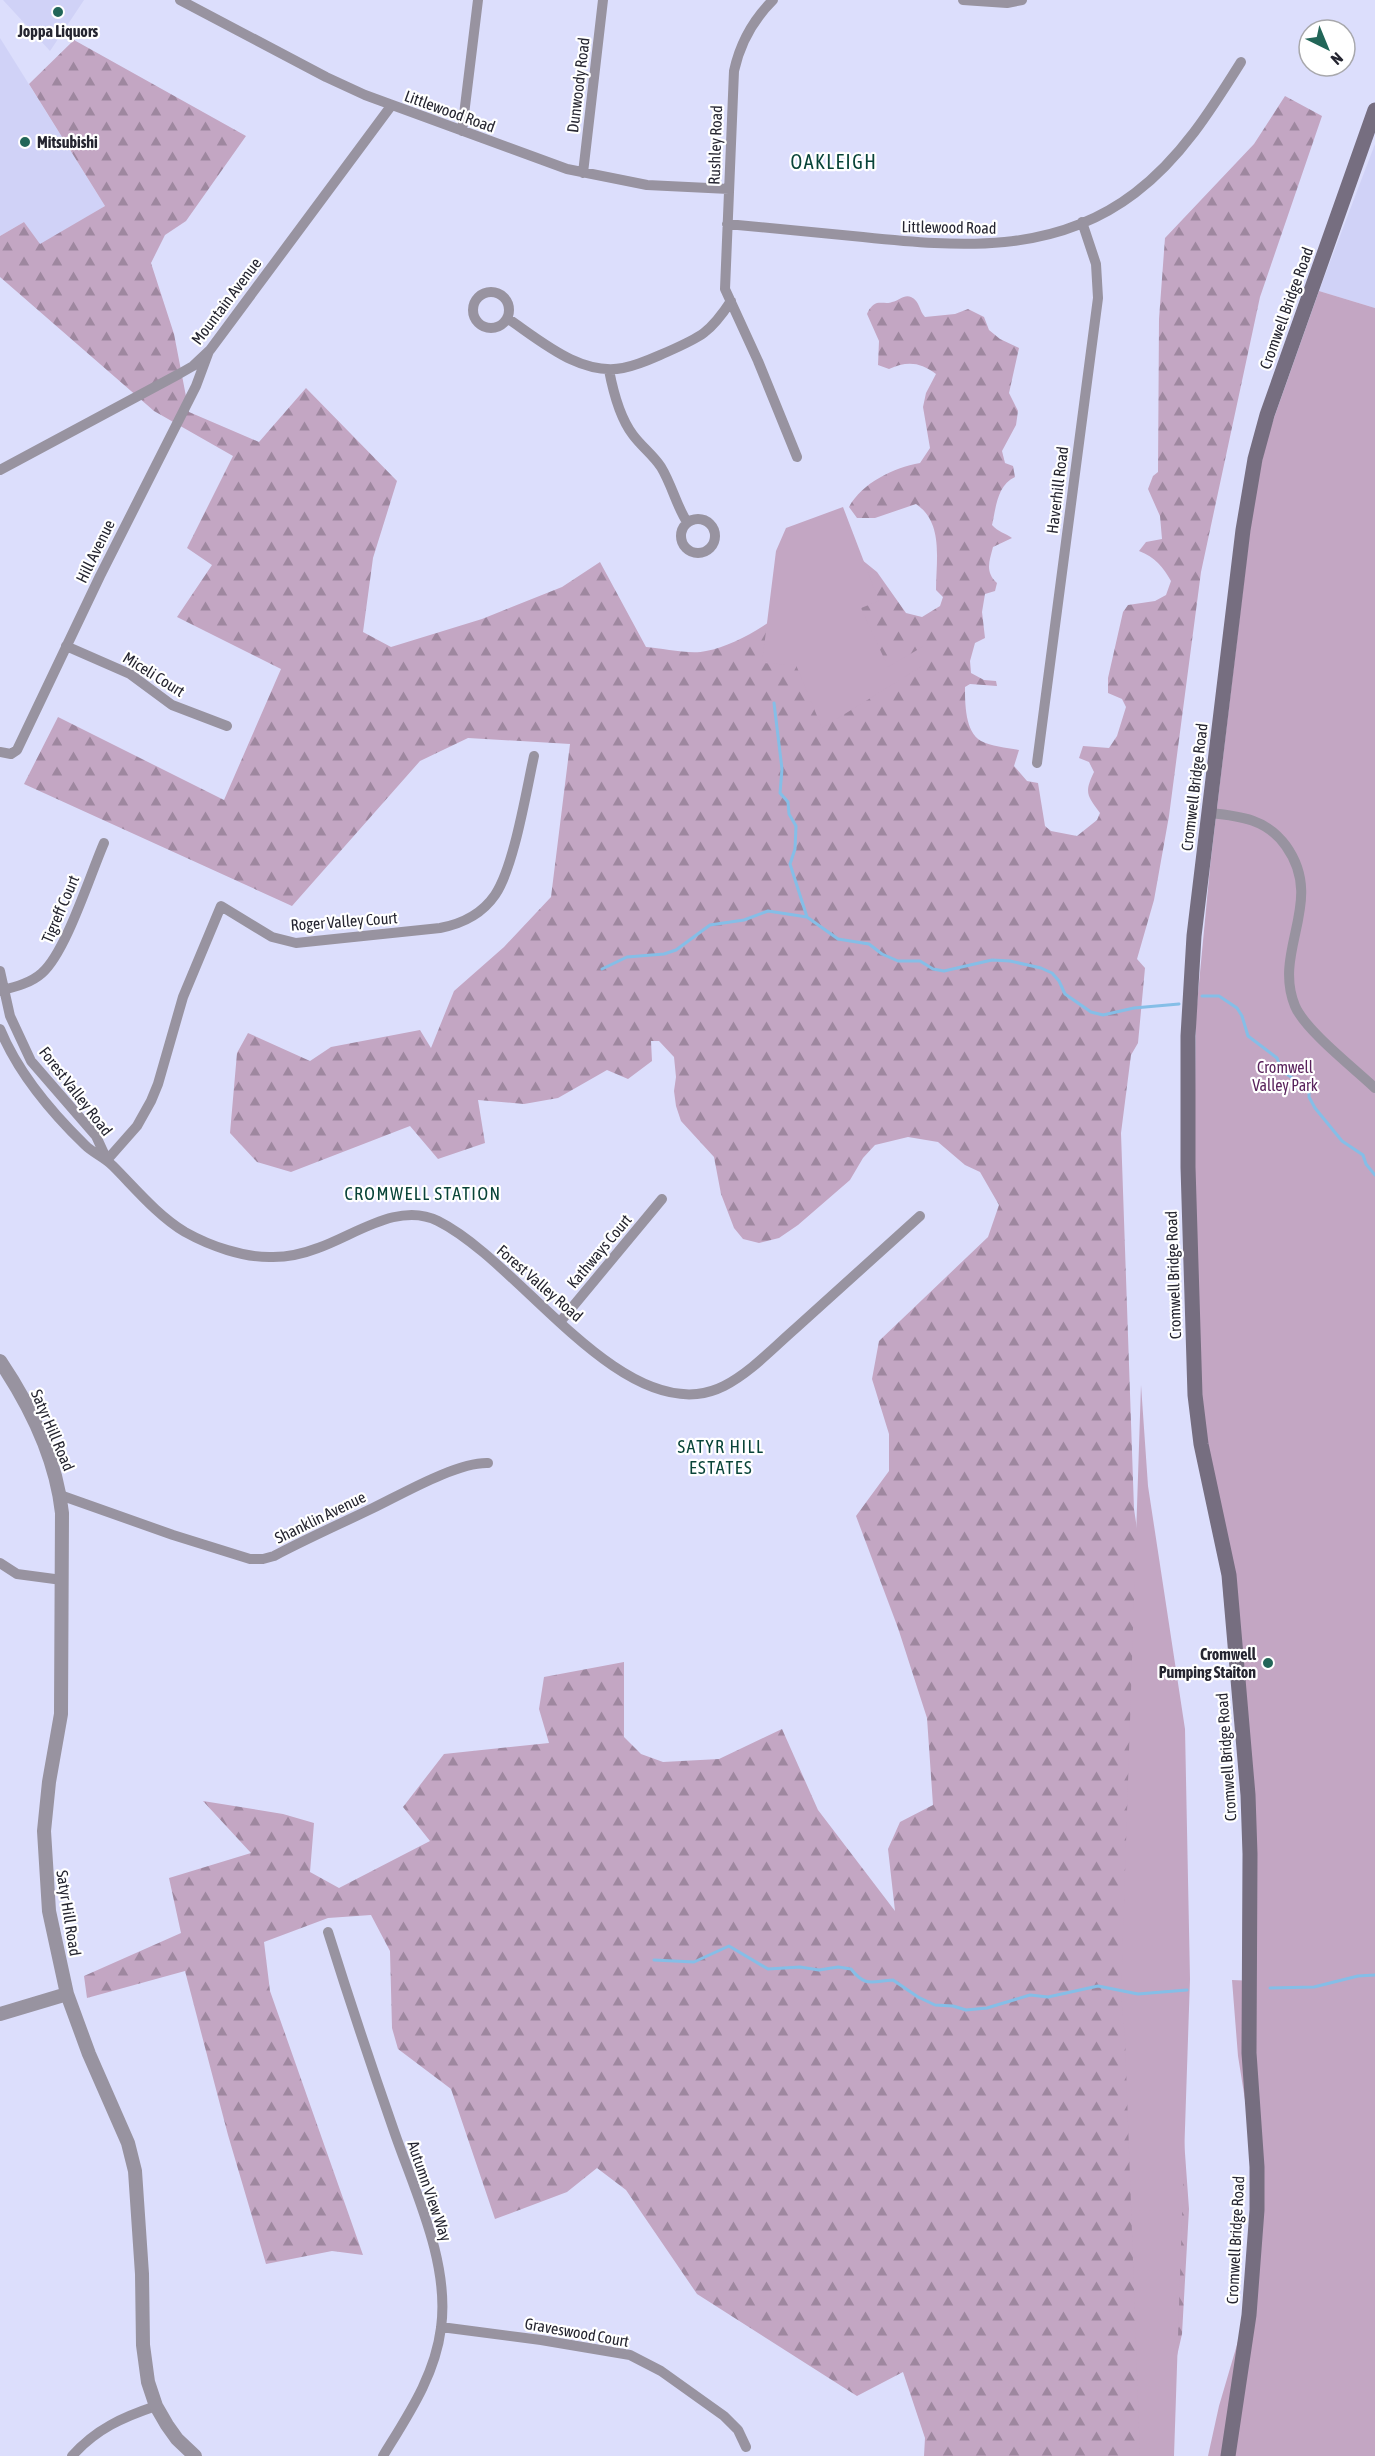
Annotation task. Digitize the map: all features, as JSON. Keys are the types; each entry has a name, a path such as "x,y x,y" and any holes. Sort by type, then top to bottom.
{"main road":[{"name":"Cromwell Bridge Road","path":"1228,2456 1250,2304 1257,2210 1257,2167 1249,2054 1250,1854 1247,1783 1229,1575 1201,1444 1194,1384 1188,1167 1188,1036 1194,936 1243,530 1255,459 1267,415 1375,110"}],"street":[{"name":"Littlewood Road","path":"180,0 326,77 391,106 462,131 583,172 659,187 729,189"},
{"path":"462,131 478,0"},
{"name":"Dunwoody Road","path":"583,172 603,0"},
{"name":"Rushley Road","path":"773,0 748,33 734,71 725,289 758,361 797,457"},
{"path":"963,0 997,3 1022,0"},
{"name":"Littlewood Road","path":"727,224 968,246 1021,241 1064,230 1114,207 1135,193 1174,157 1203,123 1241,62"},
{"name":"Mountain Avenue","path":"0,470 179,374 193,366 210,351 391,106"},
{"name":"Haverhill Road","path":"1037,763 1098,298 1096,264 1082,222"},
{"path":"507,318 564,356 592,368 609,370 638,364 705,334 716,323 730,302"},
{"name":"Hill Avenue","path":"0,752 11,754 17,750 66,646 196,386 210,351"},
{"path":"609,370 612,386 632,435 661,469 677,506 687,522"},
{"name":"Miceli Court","path":"66,646 130,674 172,705 227,726"},
{"name":"Roger Valley Court","path":"107,1160 137,1126 151,1101 183,997 221,906 272,937 296,943 459,924 487,904 502,882 509,864 534,756"},
{"path":"1209,813 1243,816 1256,820 1281,839 1291,853 1302,882 1303,898 1288,975 1296,1008 1311,1027 1375,1088"},
{"name":"Tigreff Court","path":"2,991 33,980 52,962 65,938 104,843"},
{"name":"Forest Valley Road","path":"0,971 2,991 16,1032 31,1061 96,1136 107,1160"},
{"name":"Forest Valley Road","path":"0,1029 8,1048 28,1080 87,1147 107,1160 162,1214 184,1231 216,1246 252,1255 273,1257 317,1249 386,1219 417,1215 435,1219 483,1253 560,1322 614,1366 644,1385 671,1393 711,1392 746,1372 920,1215"},
{"name":"Kathways Court","path":"560,1322 662,1199"},
{"name":"Satyr Hill Road","path":"0,1361 30,1411 49,1455 60,1495 61,1714 49,1782 44,1831 49,1911 67,1994 89,2054 122,2126 132,2158 142,2274 144,2361 156,2406 177,2439 195,2456"},
{"name":"Shanklin Avenue","path":"60,1495 180,1537 250,1559 263,1559 274,1556 424,1484 461,1469 488,1463"},
{"path":"0,1563 17,1574 62,1580"},
{"name":"Autumn View Way","path":"328,1932 436,2257 442,2290 441,2327 433,2364 419,2398 383,2456"},
{"path":"0,2014 67,1994"},
{"name":"Graveswood Court","path":"441,2327 630,2355 662,2371 724,2416 738,2430 746,2447"},
{"path":"72,2456 95,2433 111,2423 156,2406"}],"shaded area":[{"path":"3,0 84,0 50,51"},
{"path":"0,38 105,206 40,245 24,222 0,236"},
{"path":"1375,144 1375,308 1319,291"}],"green space":[{"path":"74,40 246,136 186,221 165,235 151,263 174,334 189,412 259,442 306,388 397,481 373,558 363,632 391,647 482,619 562,587 600,562 646,647 692,652 706,651 726,645 765,625 856,555 877,572 906,613 922,617 940,606 943,597 936,590 937,555 935,532 931,521 916,504 875,518 857,518 849,507 862,491 879,478 920,463 930,448 923,407 926,393 936,374 913,364 889,369 878,365 879,341 867,314 877,303 890,303 908,296 916,301 925,317 955,314 968,309 984,317 989,330 1000,339 1019,348 1009,393 1018,411 1016,425 1002,451 1005,463 1013,466 1015,477 1004,485 1001,491 992,525 1012,538 993,547 989,571 997,583 995,591 985,594 982,612 985,638 975,643 970,661 971,673 984,680 996,681 997,686 970,684 965,687 967,717 972,731 981,741 994,746 1019,750 1014,766 1027,781 1038,783 1045,826 1051,831 1077,836 1097,820 1100,813 1088,794 1094,772 1089,762 1079,758 1083,746 1109,748 1117,736 1126,707 1122,699 1108,693 1108,678 1123,612 1128,605 1155,601 1166,595 1171,581 1158,563 1139,551 1146,542 1162,539 1160,516 1148,489 1153,476 1158,472 1159,319 1165,238 1254,144 1285,96 1322,116 1260,297 1201,572 1169,816 1154,900 1137,959 1145,968 1138,1043 1131,1055 1121,1133 1134,1509 1178,1801 1176,2028 1189,2209 1182,2334 1154,2456 924,2456 925,2438 903,2372 857,2396 697,2294 626,2190 597,2168 567,2192 495,2219 451,2089 398,2049 392,2028 390,1951 371,1915 328,1918 264,1942 270,1991 363,2255 332,2251 266,2264 228,2135 185,1971 87,1998 84,1976 181,1933 169,1878 251,1853 203,1801 283,1814 314,1823 310,1872 339,1888 430,1841 403,1807 444,1754 549,1743 539,1709 544,1677 624,1662 624,1737 641,1754 663,1762 719,1759 782,1729 818,1810 895,1911 888,1849 900,1822 933,1805 927,1718 898,1628 856,1516 889,1471 889,1434 872,1379 879,1341 988,1237 999,1205 980,1172 965,1165 938,1142 908,1137 875,1145 863,1158 850,1180 798,1225 779,1238 759,1243 743,1239 734,1228 721,1194 714,1157 681,1121 674,1091 676,1077 674,1057 659,1041 651,1041 652,1061 628,1079 607,1070 558,1098 524,1104 478,1100 485,1143 438,1159 410,1126 291,1172 257,1162 230,1133 237,1053 248,1033 310,1061 331,1047 420,1030 431,1048 454,991 504,947 551,897 570,744 468,738 420,761 292,906 24,784 58,717 224,800 281,669 177,617 212,565 187,548 233,456 154,411 0,277 0,236 24,222 40,244 105,206 29,84"},
{"name":"Cromwell Valley Park","path":"1319,291 1375,308 1375,2456 1208,2456 1219,2406 1241,2331 1257,2175 1238,2056 1232,1980 1256,1981 1256,1936 1211,1461 1202,1409 1194,1166 1196,1015 1210,867 1254,495 1268,435"},
{"path":"843,507 879,601 861,608 888,667 924,646 924,665 822,728 796,665 762,663 776,551 786,528"},
{"path":"1141,1385 1148,1486 1185,1729 1190,1979 1174,2456 1140,2456 1125,2039 1121,1996"}],"waterway":[{"path":"774,703 782,769 780,793 788,802 789,814 796,826 795,849 790,864 807,917"},
{"path":"602,969 627,957 664,954 676,950 710,925 744,920 768,911 807,917 838,939 869,944 882,954 898,961 920,961 933,969 944,971 992,960 1010,961 1041,968 1052,973 1065,994 1091,1012 1103,1015 1134,1008 1179,1004"},
{"path":"1202,996 1219,996 1237,1008 1248,1036 1277,1058 1282,1071 1309,1089 1309,1097 1315,1108 1342,1141 1363,1155 1366,1164 1375,1175"},
{"path":"654,1960 694,1962 729,1946 768,1969 800,1967 819,1970 838,1967 851,1969 865,1981 893,1980 918,1997 935,2005 953,2006 966,2010 987,2008 1030,1995 1048,1997 1098,1986 1138,1994 1187,1990"},
{"path":"1270,1988 1314,1987 1358,1976 1375,1975"}],"place":[{"name":"Joppa Liquors","path":"58,12"},
{"name":"Mitsubishi","path":"25,142"},
{"name":"Cromwell Pumping Staiton","path":"1268,1663"}],"district":[{"name":"OAKLEIGH","path":"834,161"},
{"name":"CROMWELL STATION","path":"423,1193"},
{"name":"SATYR HILL ESTATES","path":"721,1456"}]}
